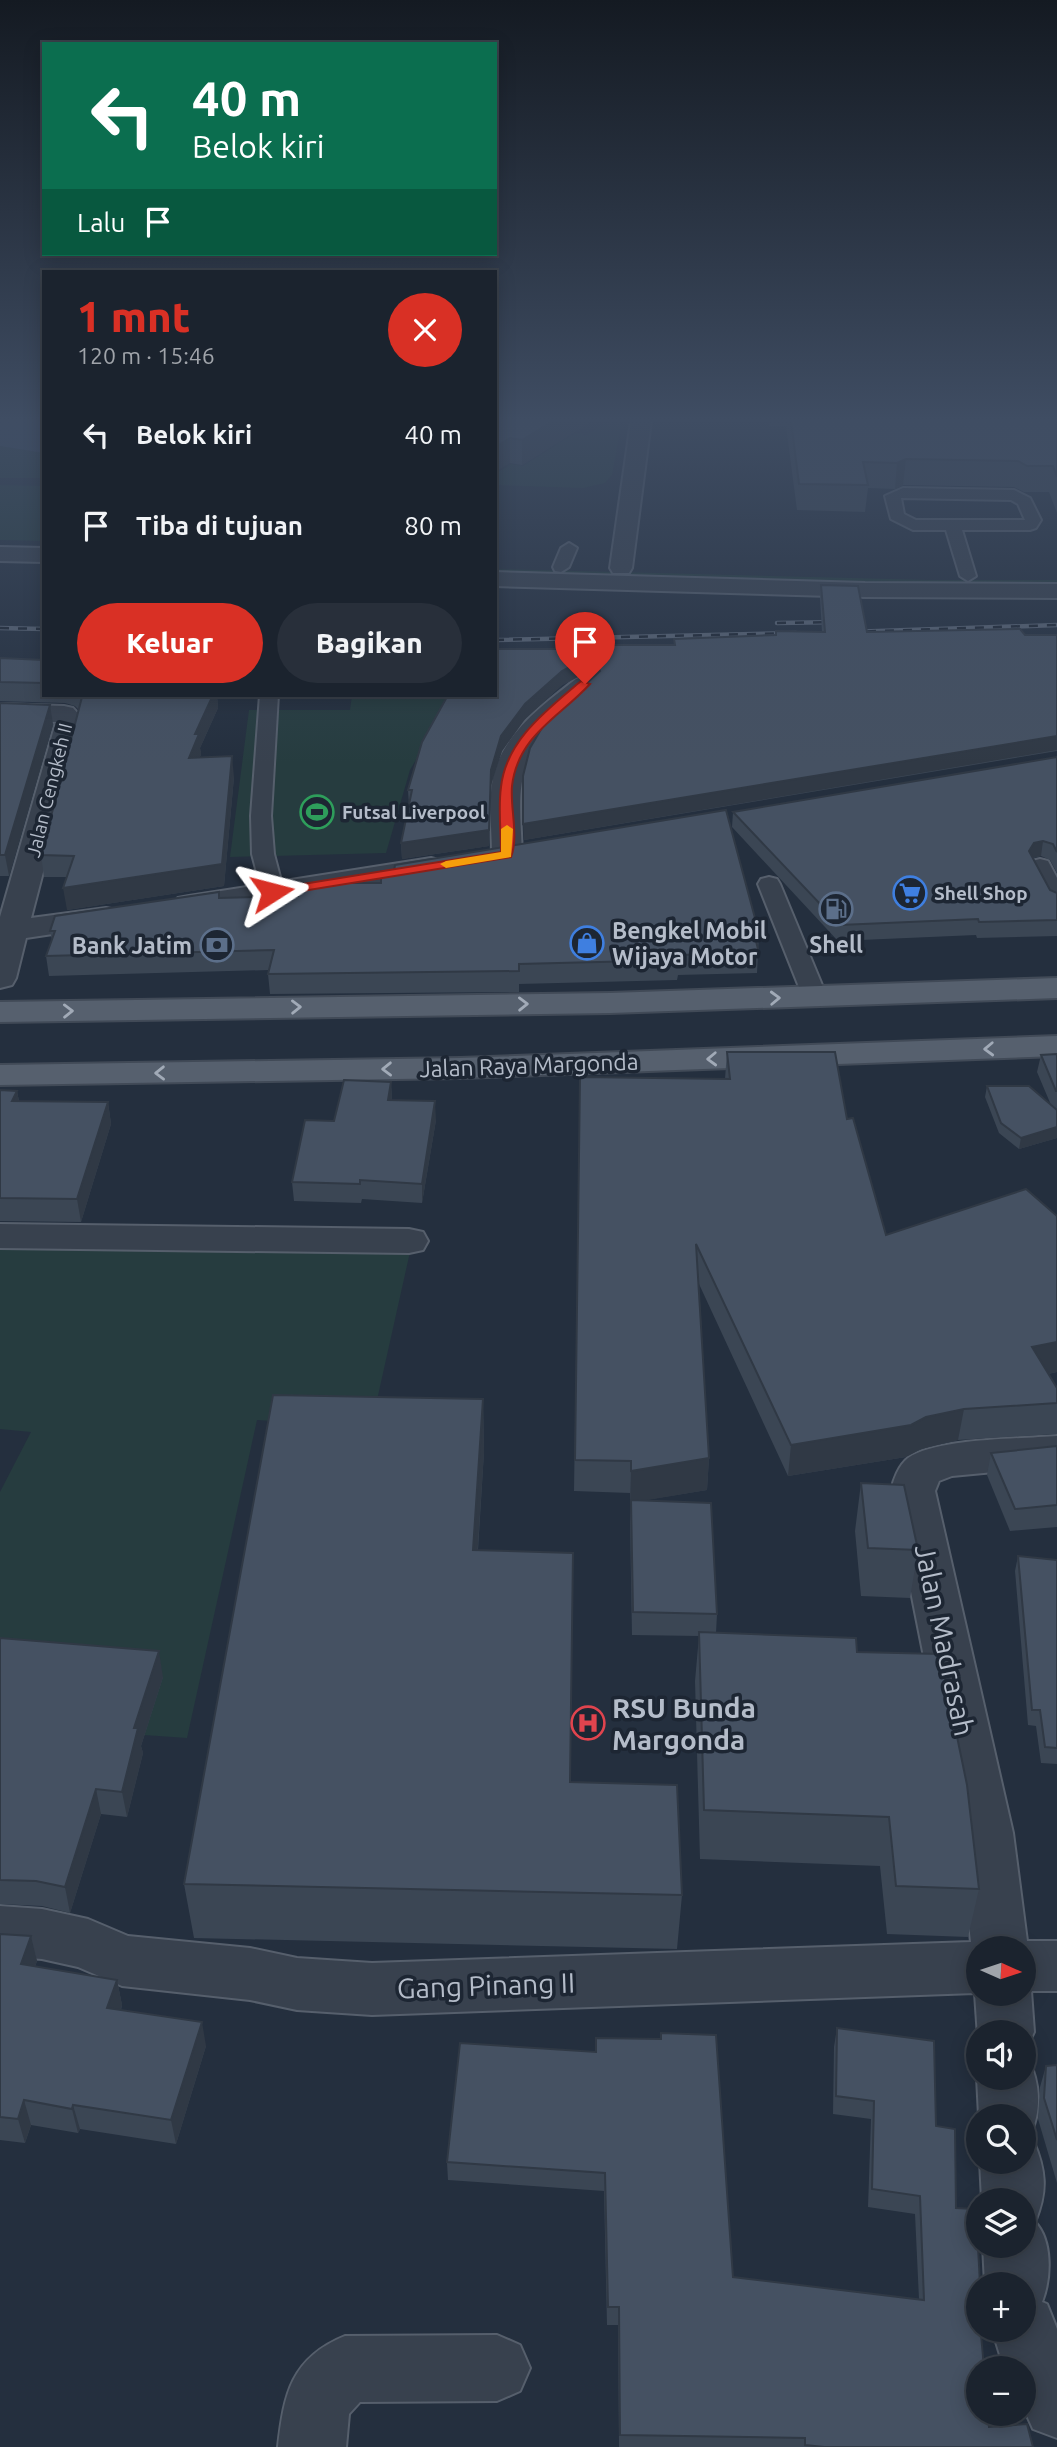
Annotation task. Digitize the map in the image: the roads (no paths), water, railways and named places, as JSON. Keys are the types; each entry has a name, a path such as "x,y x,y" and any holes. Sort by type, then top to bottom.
{"main road":[{"path":"0,1012 583,1003 1057,988"},
{"name":"Jalan Raya Margonda","path":"0,1075 486,1067 1057,1046"}],"street":[{"path":"621,568 625,535"},
{"path":"0,554 42,555"},
{"path":"497,565 565,557 621,568 1057,576"},
{"path":"0,568 42,569"},
{"path":"497,579 865,590 1057,591"},
{"path":"0,978 14,930 495,857 511,765 536,725 585,684"},
{"name":"Jalan Cengkeh II","path":"0,712 64,714 70,719 40,821 14,930"},
{"path":"0,1236 409,1241"},
{"name":"Jalan Madrasah","path":"999,1936 986,1833 913,1491 916,1478 925,1469 948,1462 1057,1451"},
{"name":"Gang Pinang II","path":"0,1931 42,1934 88,1944 122,1961 250,1975 297,1984 372,1989 966,1967"},
{"path":"1036,1966 1057,1966"},
{"path":"1028,2342 1032,2356 1057,2405"},
{"path":"312,2447 317,2400 345,2370 497,2368"}],"lane":[{"path":"956,535 968,576"},
{"path":"269,697 261,816 263,854 272,892"},
{"path":"1040,866 1057,900"},
{"path":"769,884 815,997"}],"railway":[{"path":"777,623 840,622"},
{"path":"849,632 1057,625"},
{"path":"0,628 42,629"},
{"path":"497,640 796,633"}],"place":[{"name":"Futsal Liverpool","path":"317,812"},
{"name":"Shell Shop","path":"910,893"},
{"name":"Shell","path":"836,909"},
{"name":"Bengkel Mobil Wijaya Motor","path":"587,943"},
{"name":"Bank Jatim","path":"217,945"},
{"name":"RSU Bunda Margonda","path":"588,1723"}]}
